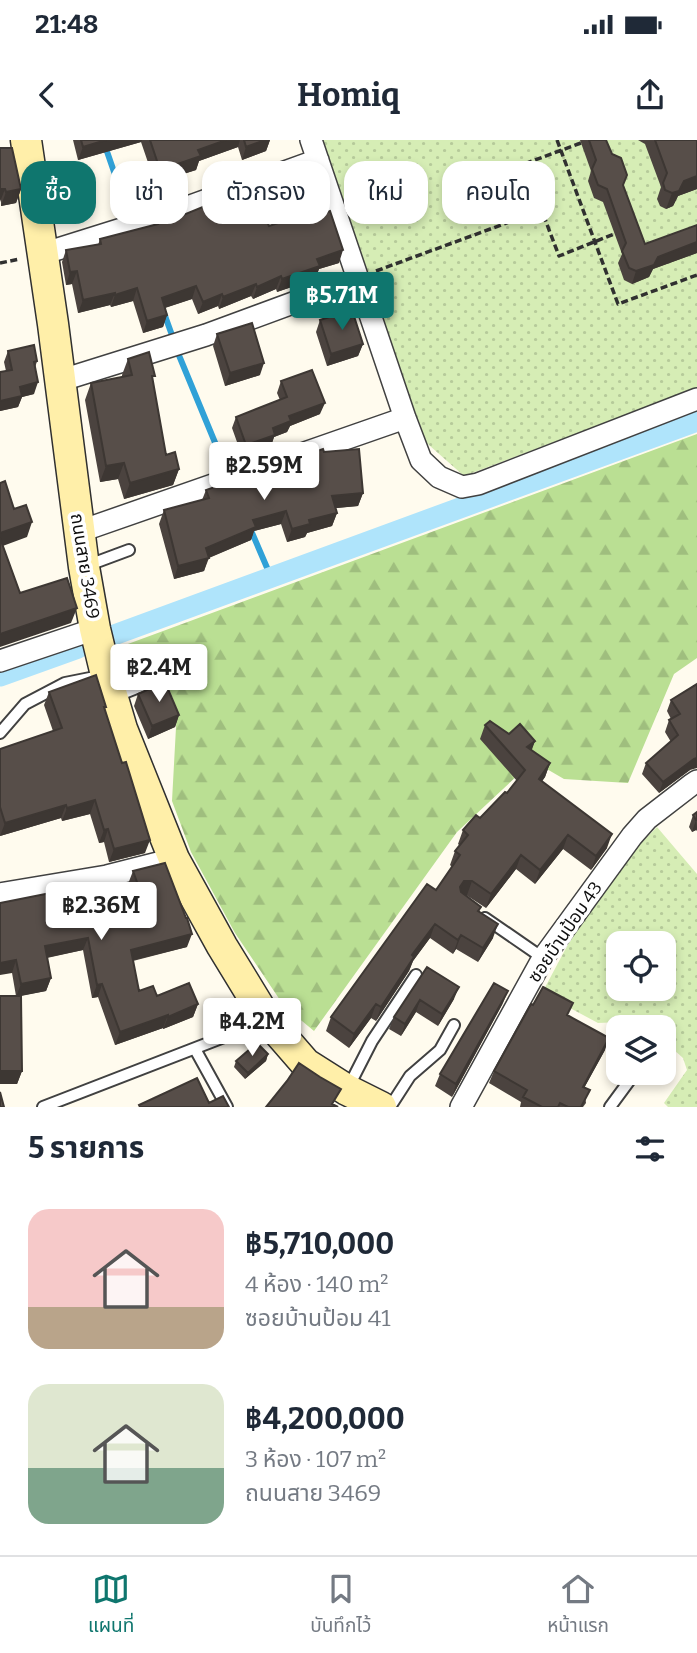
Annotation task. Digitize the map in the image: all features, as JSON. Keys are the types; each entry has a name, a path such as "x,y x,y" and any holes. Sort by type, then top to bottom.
{"street":[{"path":"43,254 160,217 314,150 364,276 405,418 421,460 439,477 462,487 478,484 697,399"},
{"name":"ถนนสาย 3469","path":"38,224 78,532 95,629 122,729 174,859 266,1018 306,1064 347,1090 382,1107"},
{"path":"59,381 206,335 364,276"},
{"path":"78,532 405,418"},
{"path":"0,662 95,629"},
{"name":"ซอยบ้านป้อม 43","path":"461,1107 543,958 632,836 647,819 697,781"},
{"path":"0,894 107,876 174,859"}],"lane":[{"path":"84,567 130,550"},
{"path":"0,733 25,704 65,683 109,686 149,683"},
{"path":"473,909 543,958"},
{"path":"347,1090 372,1041 416,975"},
{"path":"43,1107 70,1102 266,1018"},
{"path":"390,1107 410,1076 440,1050 454,1025"},
{"path":"195,1049 227,1107"},
{"path":"610,1107 626,1085"}],"path":[{"path":"557,140 618,304 697,275"},
{"path":"532,161 581,143"},
{"path":"364,276 504,224"},
{"path":"547,224 559,256 614,234"}],"green space":[{"path":"320,140 697,140 697,388 464,476 421,438 348,224 428,224 428,161 344,161 344,211 330,170 330,161 327,161"},
{"path":"697,434 697,658 674,674 628,783 564,779 533,761 457,832 314,1031 284,1006 235,933 191,852 172,801 177,709 165,679 122,667 117,648"},
{"path":"657,827 697,874 697,1107 668,1107 664,1103 687,1070 683,1058 676,1052 676,1015 606,1015 606,1023 598,1023 542,993 573,935 639,845"}],"building":[{"path":"81,140 106,140 83,147"},
{"path":"150,140 226,140 198,150 201,156 186,161 157,161"},
{"path":"244,140 265,140 246,147"},
{"path":"589,140 606,140 612,154 621,158 627,175 623,185 645,244 697,225 697,242 658,257 654,265 636,271 629,268 622,251 626,243 607,189 598,185 592,169 596,160"},
{"path":"655,140 697,140 697,176 684,181 679,191 672,193 665,190 663,183 667,173"},
{"path":"0,148 12,148 21,189 6,192 5,189 0,189"},
{"path":"202,207 202,224 330,224 330,211 343,250 317,259 320,266 282,279 281,276 257,287 256,284 223,297 222,294 203,302 196,286 162,298 167,315 147,321 137,288 83,300 77,271 70,272 66,250 101,244 100,239 158,224 188,224 188,213"},
{"path":"352,310 363,344 331,354 320,320"},
{"path":"252,323 264,363 230,373 217,334"},
{"path":"34,345 38,382 20,387 22,396 0,401 0,372 12,370 8,351"},
{"path":"149,352 166,455 175,452 179,469 130,483 124,463 106,466 91,383 132,375 128,359"},
{"path":"312,370 325,403 289,416 291,421 273,428 275,435 246,445 236,417 287,397 281,381"},
{"path":"323,449 324,452 359,449 363,493 332,496 337,513 309,520 310,524 292,529 286,511 253,520 256,527 206,548 209,558 178,566 164,510 209,498 206,490 269,468 271,477 305,466 303,456"},
{"path":"5,481 14,509 26,505 32,522 0,533 0,483"},
{"path":"0,538 20,593 67,578 77,608 0,634"},
{"path":"96,675 122,763 126,762 150,840 114,849 108,829 104,830 95,800 67,808 66,805 5,823 0,807 0,749 62,728 49,692"},
{"path":"165,682 179,715 152,726 138,694"},
{"path":"697,684 697,758 663,782 646,763 678,735 669,720 680,714 671,700"},
{"path":"490,721 509,734 520,724 535,741 527,747 550,763 539,779 612,834 596,856 568,835 540,870 521,855 491,894 472,881 464,881 460,887 461,892 481,907 478,911 498,924 483,948 461,935 458,940 435,924 412,955 414,957 381,1007 376,1004 354,1034 331,1017 427,884 436,890 460,855 455,851 468,835 463,830 476,815 480,818 507,793 525,770 485,725"},
{"path":"165,863 192,934 131,950 139,991 153,986 157,996 189,983 198,1004 120,1032 102,984 97,985 88,938 45,946 51,978 21,984 16,960 0,963 0,903 86,886 93,918 146,907 133,871"},
{"path":"427,967 459,987 442,1014 420,1000 405,1024 394,1017"},
{"path":"494,983 508,991 456,1084 440,1074"},
{"path":"543,987 573,1003 567,1015 606,1036 606,1044 583,1087 590,1090 581,1107 568,1107 560,1103 558,1107 542,1107 523,1097 527,1090 494,1071 531,1004 533,1005"},
{"path":"0,996 21,996 22,1071 0,1071"},
{"path":"257,1043 268,1054 248,1073 236,1061"},
{"path":"299,1063 341,1089 332,1104 338,1107 266,1107"},
{"path":"197,1078 209,1103 223,1096 229,1107 139,1105"}],"waterway":[{"path":"103,140 110,161"},
{"path":"164,313 173,338"},
{"path":"178,353 228,474"},
{"path":"114,635 697,421"},
{"path":"250,528 271,577"},
{"path":"0,676 78,648"}]}
